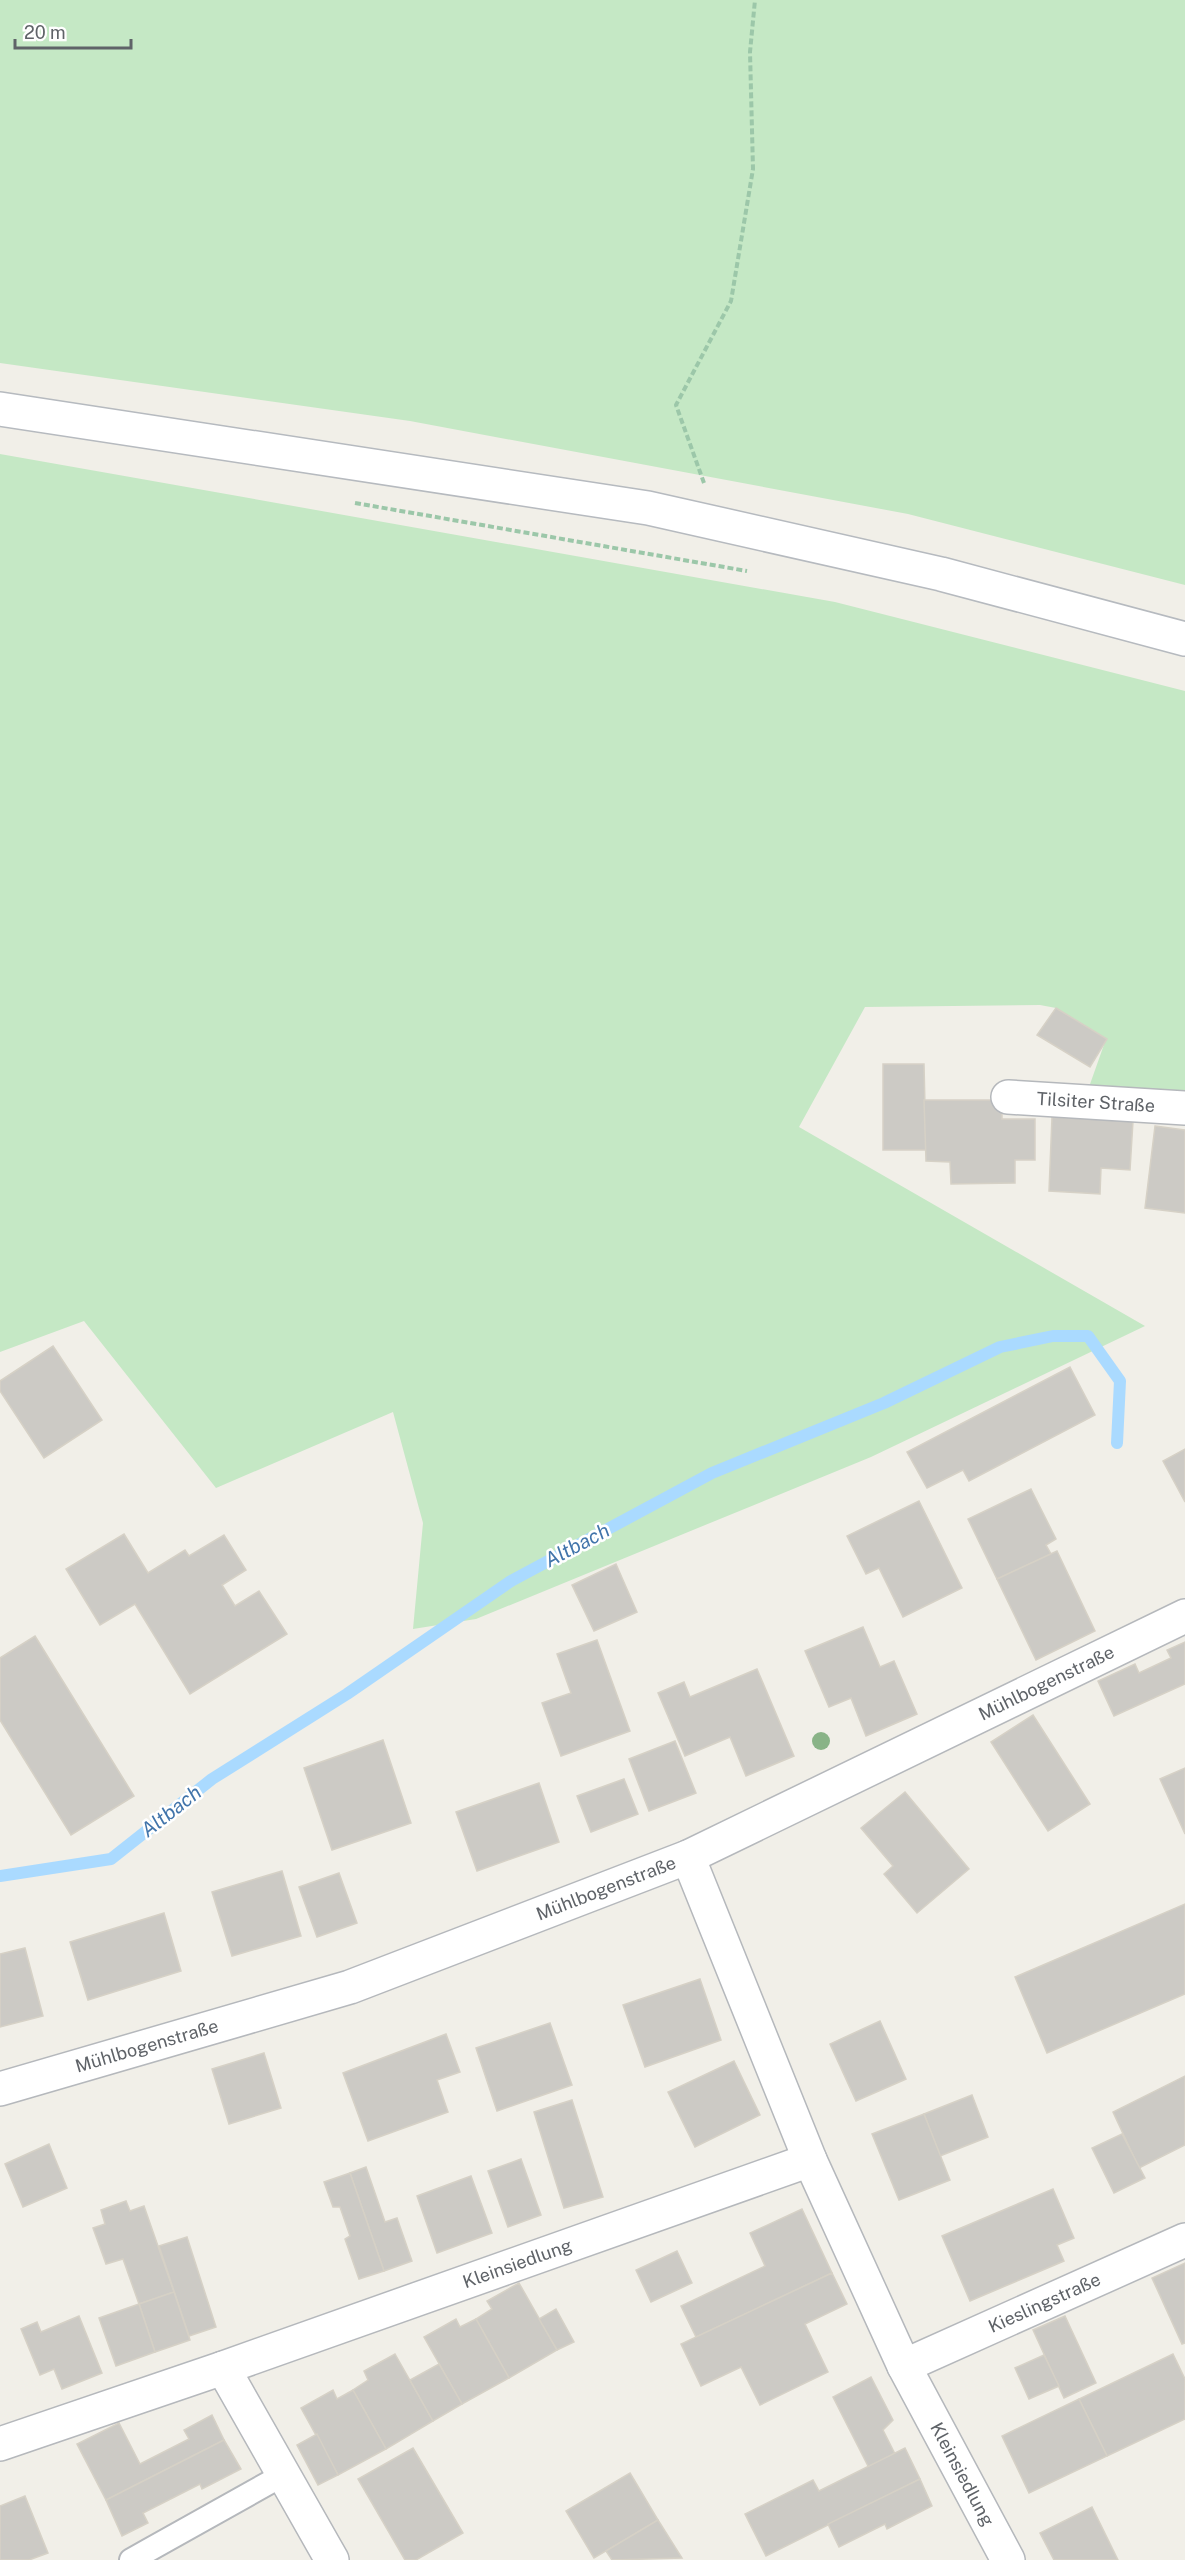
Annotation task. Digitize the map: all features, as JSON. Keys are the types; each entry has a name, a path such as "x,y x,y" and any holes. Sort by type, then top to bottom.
{"street":[{"path":"0,409 648,508 941,574 1185,639"},
{"name":"Tilsiter Straße","path":"1008,1097 1185,1108"},
{"name":"Mühlbogenstraße","path":"0,2089 350,1987 688,1857 1185,1616"},
{"name":"Kleinsiedlung","path":"688,1857 810,2160 904,2366 1008,2560"},
{"name":"Kleinsiedlung","path":"0,2444 223,2368 810,2160"},
{"name":"Kieslingstraße","path":"904,2366 1185,2240"},
{"path":"223,2368 332,2560"}],"lane":[{"path":"131,2560 284,2475"}],"path":[{"path":"701,474 676,405 731,301 753,169 750,52 754,0"},
{"path":"347,502 756,572"}],"green space":[{"path":"0,0 1185,0 1185,585 908,514 410,421 0,363"},
{"path":"0,454 835,602 1185,691 1185,1092 1089,1087 1106,1039 1056,1008 1040,1005 865,1007 799,1127 1145,1326 871,1457 476,1619 413,1629 423,1523 393,1412 216,1488 84,1321 0,1352"}],"building":[{"path":"1056,1008 1107,1039 1090,1067 1037,1035"},
{"path":"883,1064 924,1064 926,1150 883,1150"},
{"path":"924,1100 1002,1100 1002,1119 1035,1119 1035,1160 1015,1160 1015,1183 951,1184 950,1162 926,1161"},
{"path":"1052,1117 1133,1121 1130,1170 1101,1168 1100,1194 1049,1191"},
{"path":"1155,1126 1185,1130 1185,1213 1145,1208"},
{"path":"53,1346 102,1420 44,1458 0,1391 0,1381"},
{"path":"1070,1367 1095,1415 969,1481 963,1470 927,1488 907,1452"},
{"path":"1185,1449 1185,1502 1163,1461"},
{"path":"1031,1489 1056,1539 1046,1545 1051,1554 997,1579 968,1519"},
{"path":"919,1501 962,1588 903,1617 879,1568 866,1574 847,1536"},
{"path":"124,1534 148,1573 185,1550 189,1556 224,1535 246,1570 222,1585 235,1606 259,1591 287,1634 190,1694 135,1604 100,1625 66,1569"},
{"path":"1057,1551 1095,1631 1036,1660 997,1579"},
{"path":"616,1564 637,1612 594,1631 572,1585"},
{"path":"863,1627 880,1667 894,1661 917,1714 866,1736 851,1698 829,1707 805,1651"},
{"path":"35,1636 134,1796 71,1835 0,1720 0,1658"},
{"path":"597,1640 630,1731 561,1756 542,1703 571,1693 557,1654"},
{"path":"1185,1642 1185,1684 1114,1716 1098,1681 1135,1664 1139,1673 1171,1658 1167,1650"},
{"path":"757,1669 794,1756 746,1776 730,1737 685,1756 658,1693 684,1682 690,1697"},
{"path":"1033,1715 1090,1804 1048,1831 991,1742"},
{"path":"383,1740 411,1823 332,1850 304,1768"},
{"path":"675,1741 696,1793 649,1811 629,1759"},
{"path":"1185,1768 1185,1834 1160,1779"},
{"path":"624,1779 638,1814 591,1832 577,1796"},
{"path":"539,1783 559,1842 477,1871 456,1812"},
{"path":"905,1792 969,1869 917,1913 884,1874 893,1866 861,1828"},
{"path":"282,1871 301,1936 232,1956 212,1892"},
{"path":"339,1873 357,1923 317,1937 299,1887"},
{"path":"1185,1904 1185,1994 1047,2053 1015,1977"},
{"path":"164,1913 181,1971 88,2000 70,1942"},
{"path":"25,1948 43,2016 0,2027 0,1954"},
{"path":"700,1979 721,2040 645,2067 623,2005"},
{"path":"880,2021 906,2079 856,2101 830,2044"},
{"path":"550,2023 572,2085 497,2111 476,2048"},
{"path":"446,2034 460,2072 437,2080 448,2112 368,2141 343,2073"},
{"path":"264,2053 281,2108 229,2124 212,2069"},
{"path":"734,2061 760,2115 695,2147 668,2092"},
{"path":"1185,2076 1185,2145 1139,2168 1113,2112"},
{"path":"972,2095 988,2137 940,2156 924,2114"},
{"path":"572,2100 603,2197 564,2208 534,2112"},
{"path":"924,2114 950,2180 899,2200 872,2134"},
{"path":"1122,2134 1145,2178 1114,2193 1092,2148"},
{"path":"49,2144 67,2188 23,2207 5,2164"},
{"path":"521,2159 541,2215 508,2227 488,2171"},
{"path":"366,2167 385,2222 397,2218 412,2261 384,2271 350,2173"},
{"path":"350,2173 384,2271 359,2279 345,2239 350,2236 340,2207 333,2207 324,2182"},
{"path":"471,2176 492,2233 437,2253 417,2196"},
{"path":"1053,2189 1074,2238 1057,2245 1064,2261 970,2301 942,2236"},
{"path":"126,2201 130,2211 144,2206 174,2292 139,2304 123,2259 106,2264 93,2228 105,2224 101,2210"},
{"path":"802,2209 832,2273 696,2337 681,2306 765,2266 750,2233"},
{"path":"187,2237 216,2327 189,2336 159,2246"},
{"path":"677,2251 692,2283 651,2302 636,2270"},
{"path":"1185,2263 1185,2343 1182,2344 1152,2278"},
{"path":"832,2273 847,2304 805,2324 828,2372 760,2405 741,2367 701,2386 681,2344"},
{"path":"519,2283 557,2350 509,2378 476,2319 492,2309 487,2301"},
{"path":"174,2292 190,2340 155,2352 139,2304"},
{"path":"139,2304 155,2352 116,2366 99,2318"},
{"path":"556,2309 574,2342 557,2350 539,2319"},
{"path":"79,2316 102,2373 62,2389 54,2369 40,2375 21,2329 37,2322 41,2332"},
{"path":"1065,2316 1096,2383 1064,2398 1033,2330"},
{"path":"456,2319 460,2327 476,2319 509,2378 462,2404 424,2337"},
{"path":"395,2354 433,2421 386,2449 353,2390 368,2380 364,2371"},
{"path":"1173,2354 1185,2379 1185,2419 1107,2456 1079,2399"},
{"path":"1044,2355 1059,2386 1029,2399 1015,2368"},
{"path":"439,2364 462,2404 433,2421 410,2380"},
{"path":"871,2377 893,2420 883,2430 895,2454 869,2468 833,2397"},
{"path":"333,2390 337,2399 353,2390 386,2449 338,2475 301,2408"},
{"path":"1079,2399 1107,2456 1029,2493 1002,2436"},
{"path":"212,2415 224,2440 106,2500 77,2444 119,2423 140,2464 189,2439 184,2430"},
{"path":"317,2434 338,2475 318,2485 297,2445"},
{"path":"224,2440 241,2469 202,2489 200,2484 143,2513 148,2523 122,2536 106,2500"},
{"path":"413,2448 463,2533 416,2560 405,2560 358,2479"},
{"path":"905,2448 920,2479 766,2556 745,2514 813,2480 819,2491"},
{"path":"630,2473 658,2520 594,2558 566,2511"},
{"path":"920,2479 932,2506 887,2529 885,2524 839,2547 828,2524"},
{"path":"25,2496 48,2553 29,2560 0,2560 0,2506"},
{"path":"1092,2507 1118,2560 1054,2560 1040,2533"},
{"path":"658,2520 682,2558 612,2560 606,2551"}],"waterway":[{"name":"Altbach","path":"0,1876 111,1859 212,1779 347,1694 511,1581 712,1473 884,1403 1000,1347 1053,1336 1088,1336 1120,1381 1117,1443"}]}
